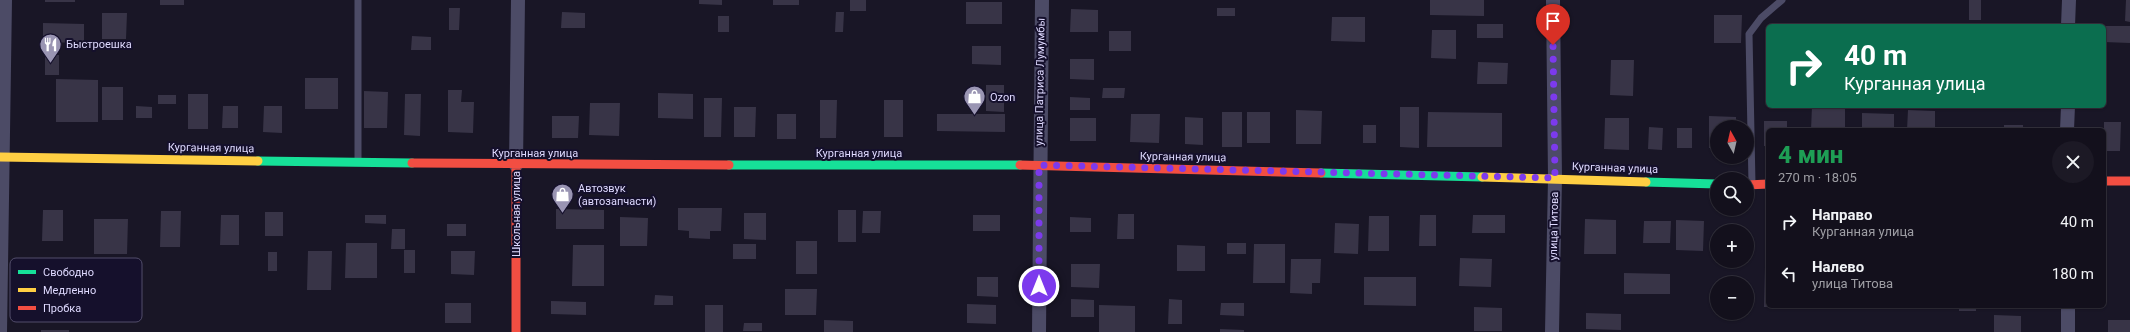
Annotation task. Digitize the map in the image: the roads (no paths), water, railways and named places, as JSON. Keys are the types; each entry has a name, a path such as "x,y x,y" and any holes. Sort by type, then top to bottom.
{"street":[{"path":"0,332 5,0"},
{"name":"Школьная улица","path":"516,332 518,0"},
{"name":"улица Патриса Лумумбы","path":"1039,332 1039,165 1042,0"},
{"name":"улица Титова","path":"1552,332 1555,178 1553,0"},
{"path":"2068,24 2069,0"},
{"path":"2067,128 2068,108"},
{"name":"Курганная улица","path":"2,157 516,165 1039,165 1555,178 1710,184"},
{"path":"2106,181 2130,181"},
{"path":"1754,185 1766,184"},
{"path":"2068,308 2068,332"}],"lane":[{"path":"358,0 358,162"},
{"path":"1750,172 1748,34 1761,18 1782,0"}],"place":[{"name":"Быстроешка","path":"51,64"},
{"name":"Ozon","path":"974,116"},
{"name":"Автозвук (автозапчасти)","path":"563,214"}]}
